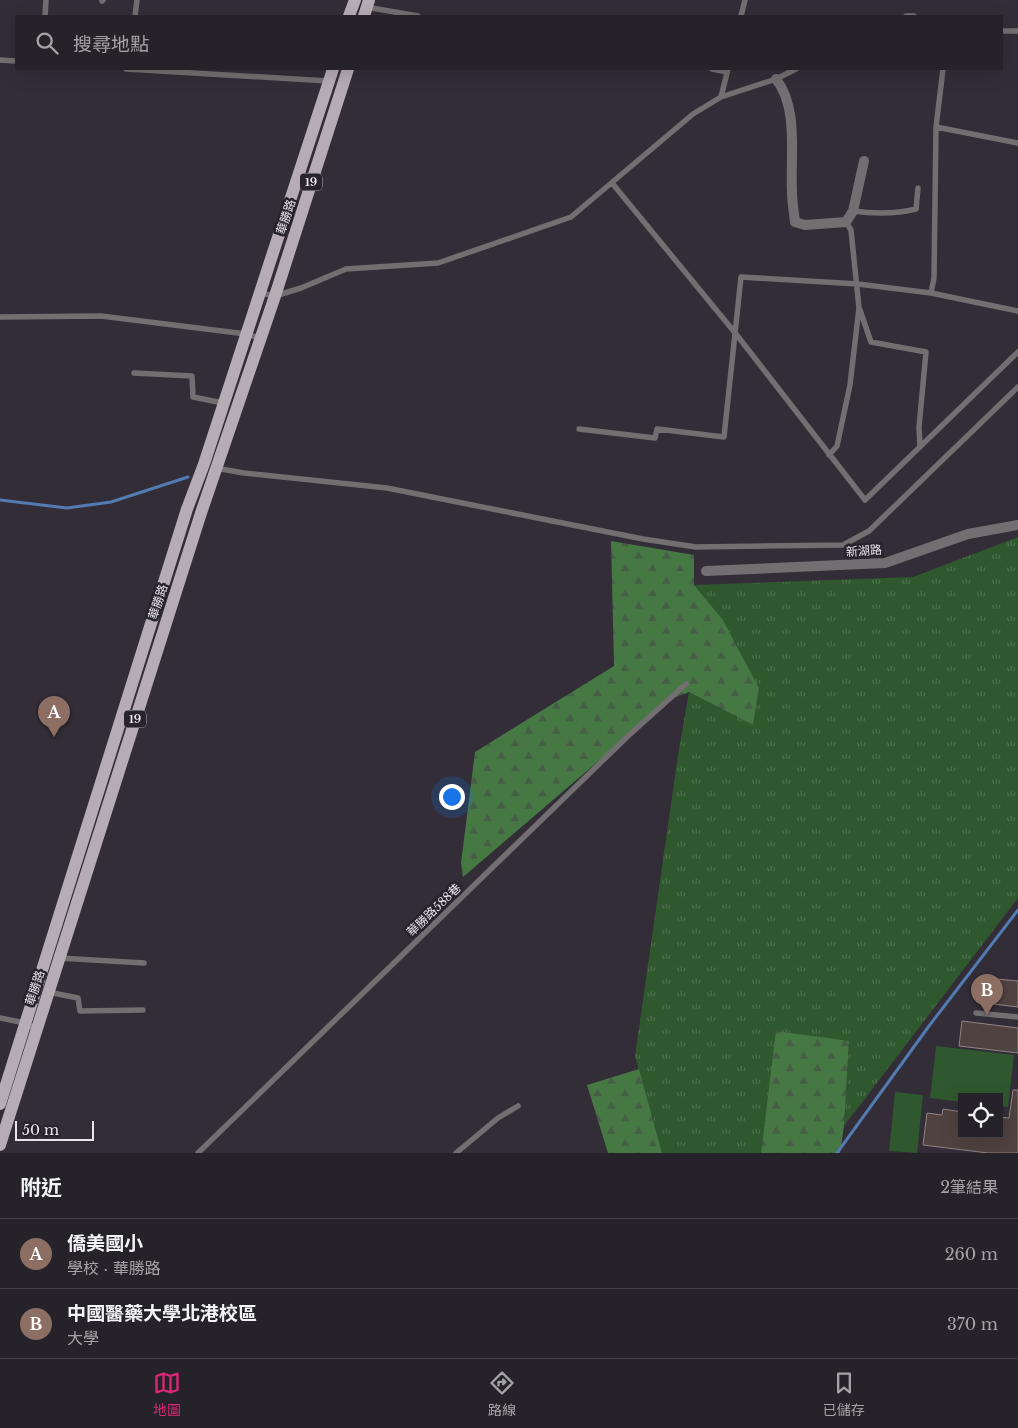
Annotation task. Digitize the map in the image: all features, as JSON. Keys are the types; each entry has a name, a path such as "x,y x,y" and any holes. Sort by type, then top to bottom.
{"main road":[{"path":"350,15 354,1"},
{"name":"華勝路","path":"0,1145 31,1026 103,799 275,296 348,70"},
{"name":"華勝路","path":"0,1104 3,1084 48,992 59,958 187,509 204,464 331,75"}],"street":[{"path":"776,79 783,87 792,122 792,192 795,222 805,225 846,222 854,211 864,161"},
{"name":"新湖路","path":"706,571 885,564 968,534 1018,526"}],"lane":[{"path":"45,15 46,0"},
{"path":"136,15 137,0"},
{"path":"741,15 745,0"},
{"path":"354,1 367,8 412,15"},
{"path":"1003,31 1018,31"},
{"path":"0,60 15,61"},
{"path":"164,70 331,75 342,87"},
{"path":"722,98 728,70"},
{"path":"260,293 275,296 301,288 346,269 438,263 571,217 693,114 722,98 776,79 794,70"},
{"path":"930,293 934,278 936,127 943,70"},
{"path":"936,127 1018,142"},
{"path":"612,183 736,334 865,500 1018,352"},
{"path":"854,211 873,213 903,212 916,209 918,188"},
{"path":"829,455 837,446 850,385 859,308 851,230 846,222"},
{"path":"579,429 655,438 657,429 724,437 741,277 858,284 930,293 1018,311"},
{"path":"859,308 871,342 926,352 919,427 920,447"},
{"path":"0,318 101,316 246,334 260,338"},
{"path":"134,373 192,376 193,398 224,403"},
{"path":"204,464 244,473 387,488 624,536 696,547 843,544 869,532 1018,387"},
{"name":"華勝路588巷","path":"198,1153 628,736 686,684"},
{"path":"59,958 144,963"},
{"path":"48,992 78,998 80,1011 143,1010"},
{"path":"976,1013 1018,1017"},
{"path":"0,1018 31,1026"},
{"path":"456,1153 498,1118 518,1106"}],"green space":[{"path":"1018,537 1018,898 844,1126 849,1042 777,1031 761,1153 662,1153 635,1056 678,755 689,692 753,725 759,688 723,620 694,585 913,577"},
{"path":"611,541 694,555 694,585 723,620 759,688 753,725 689,692 671,699 463,877 461,863 475,752 614,666"},
{"path":"776,1031 849,1041 844,1126 840,1153 761,1153"},
{"path":"936,1046 1014,1055 1008,1107 1003,1106 1003,1093 958,1093 958,1102 930,1098"},
{"path":"639,1069 662,1153 608,1153 587,1085"},
{"path":"895,1092 923,1095 917,1153 889,1151"}],"building":[{"path":"987,978 1018,981 1018,1007 984,1003"},
{"path":"962,1021 1018,1028 1018,1053 959,1046"},
{"path":"1013,1090 1018,1090 1018,1153 988,1153 923,1145 927,1113 942,1115 943,1109 958,1111 958,1138 1003,1138 1003,1117 1009,1118"}],"waterway":[{"path":"0,500 67,508 111,502 188,477"},
{"path":"837,1153 929,1026 1018,910"}],"place":[{"name":"僑美國小","path":"54,737"},
{"name":"中國醫藥大學北港校區","path":"987,1015"}]}
